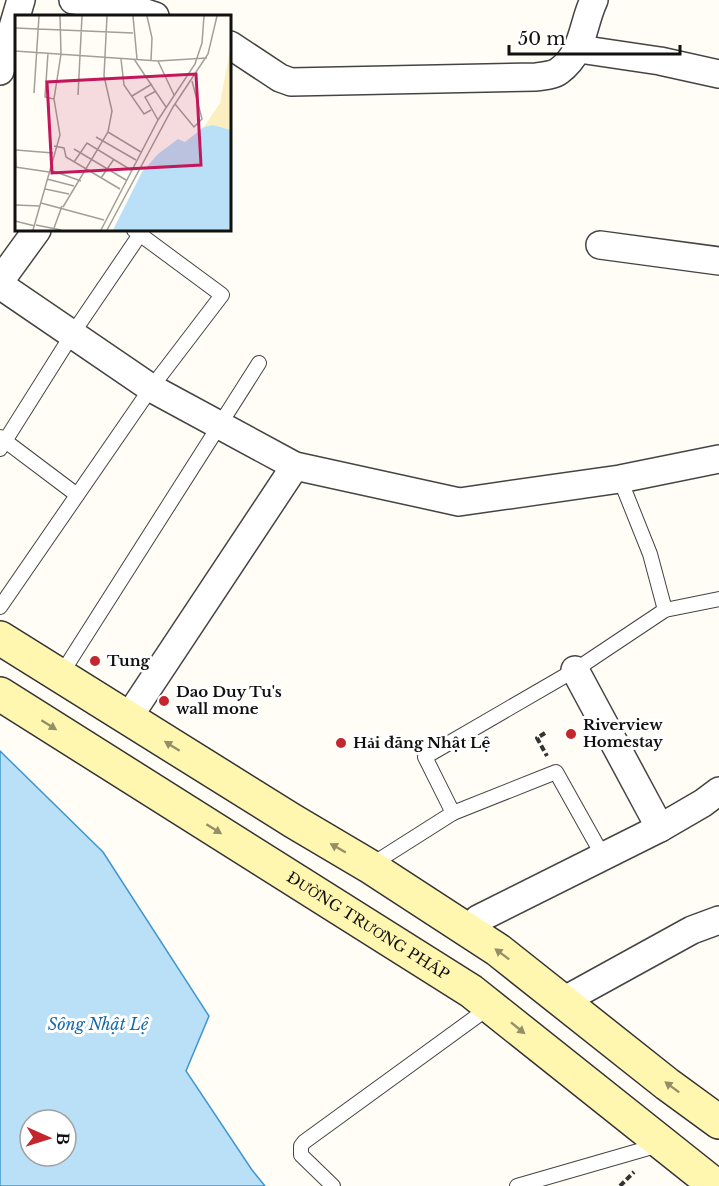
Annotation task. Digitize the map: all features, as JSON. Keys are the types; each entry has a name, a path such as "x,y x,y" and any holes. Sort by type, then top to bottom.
{"main road":[{"path":"0,638 292,821 369,866 498,950 719,1122"},
{"name":"ĐƯỜNG TRƯƠNG PHÁP","path":"0,694 461,984 716,1186"}],"street":[{"path":"17,15 21,0"},
{"path":"73,0 130,8 151,15"},
{"path":"154,15 156,0"},
{"path":"231,46 280,78 291,82 536,77 558,73 579,49 589,10 594,0"},
{"path":"0,72 15,21"},
{"path":"579,49 660,61 719,74"},
{"path":"36,231 0,283 151,388 295,466 459,502 620,478 719,459"},
{"path":"600,245 719,261"},
{"path":"128,718 295,466"},
{"path":"575,670 660,828"},
{"path":"470,932 478,919 660,828 719,791"},
{"path":"563,1001 692,930 719,920"}],"lane":[{"path":"0,607 151,388 222,296 139,231 2,442 77,495"},
{"path":"60,675 259,363"},
{"path":"620,478 650,554 665,610"},
{"path":"453,813 425,757 575,670 665,610 719,599"},
{"path":"369,866 453,813 556,772 603,856"},
{"path":"333,1186 301,1155 301,1146 304,1142 491,1006"},
{"path":"517,1186 663,1144"}],"path":[{"path":"546,733 537,738 556,772"}],"water":[{"name":"Sông Nhật Lệ","path":"0,751 103,852 209,1016 186,1071 265,1186 0,1186"}],"place":[{"name":"Tung","path":"95,661"},
{"name":"Dao Duy Tu's wall mone","path":"164,701"},
{"name":"Riverview Homestay","path":"571,734"},
{"name":"Hải đăng Nhật Lệ","path":"341,743"}]}
